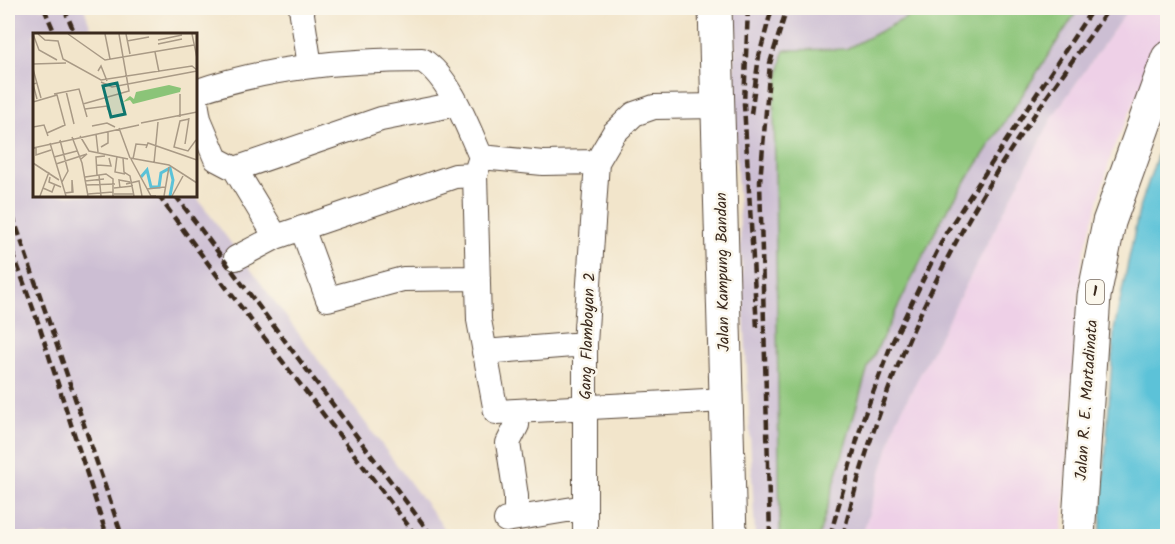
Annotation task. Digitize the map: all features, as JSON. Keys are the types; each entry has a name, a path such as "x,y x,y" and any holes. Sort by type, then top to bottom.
{"main road":[{"name":"Jalan Kampung Bandan","path":"715,8 730,537"},
{"name":"Jalan R. E. Martadinata","path":"1078,537 1094,296 1109,222 1167,58"}],"street":[{"path":"301,8 310,66"},
{"path":"196,94 239,78 310,66 370,60 424,61 457,104 478,166 479,320 496,412 584,407 585,537"},
{"path":"196,99 200,119 216,159 235,169 276,237"},
{"path":"235,169 381,119 457,104"},
{"path":"236,258 276,237 455,176 478,166 597,162 614,133 634,114 654,107 719,106"},
{"name":"Gang Flamboyan 2","path":"597,162 585,344 584,407 725,400"},
{"path":"302,228 329,300 403,279 478,278"},
{"path":"484,352 585,344"},
{"path":"518,411 517,425 508,443 516,496 511,518 585,507"}],"shaded area":[{"path":"8,8 84,8 93,33 33,33 33,196 196,196 450,536 8,536"},
{"path":"735,8 1129,8 1053,116 897,419 862,536 755,536 734,107"},
{"path":"1129,8 1167,8 1167,33 1113,149 1082,259 1062,536 862,536 897,419 1053,116"}],"green space":[{"path":"925,8 1079,8 942,218 868,367 819,536 780,536 774,102 784,50 846,49"}],"water":[{"path":"1167,126 1167,536 1100,536 1114,330 1139,210"}],"railway":[{"path":"44,8 55,33"},
{"path":"64,8 75,33"},
{"path":"748,8 744,104 757,328"},
{"path":"751,114 759,56 772,8"},
{"path":"770,536 760,182 770,63 787,8"},
{"path":"830,536 863,419 891,345 946,233 1093,8"},
{"path":"843,536 883,404 938,277 997,172 1109,8"},
{"path":"159,196 416,536"},
{"path":"176,196 432,536"},
{"path":"8,202 122,536"},
{"path":"8,239 39,325 107,536"}]}
